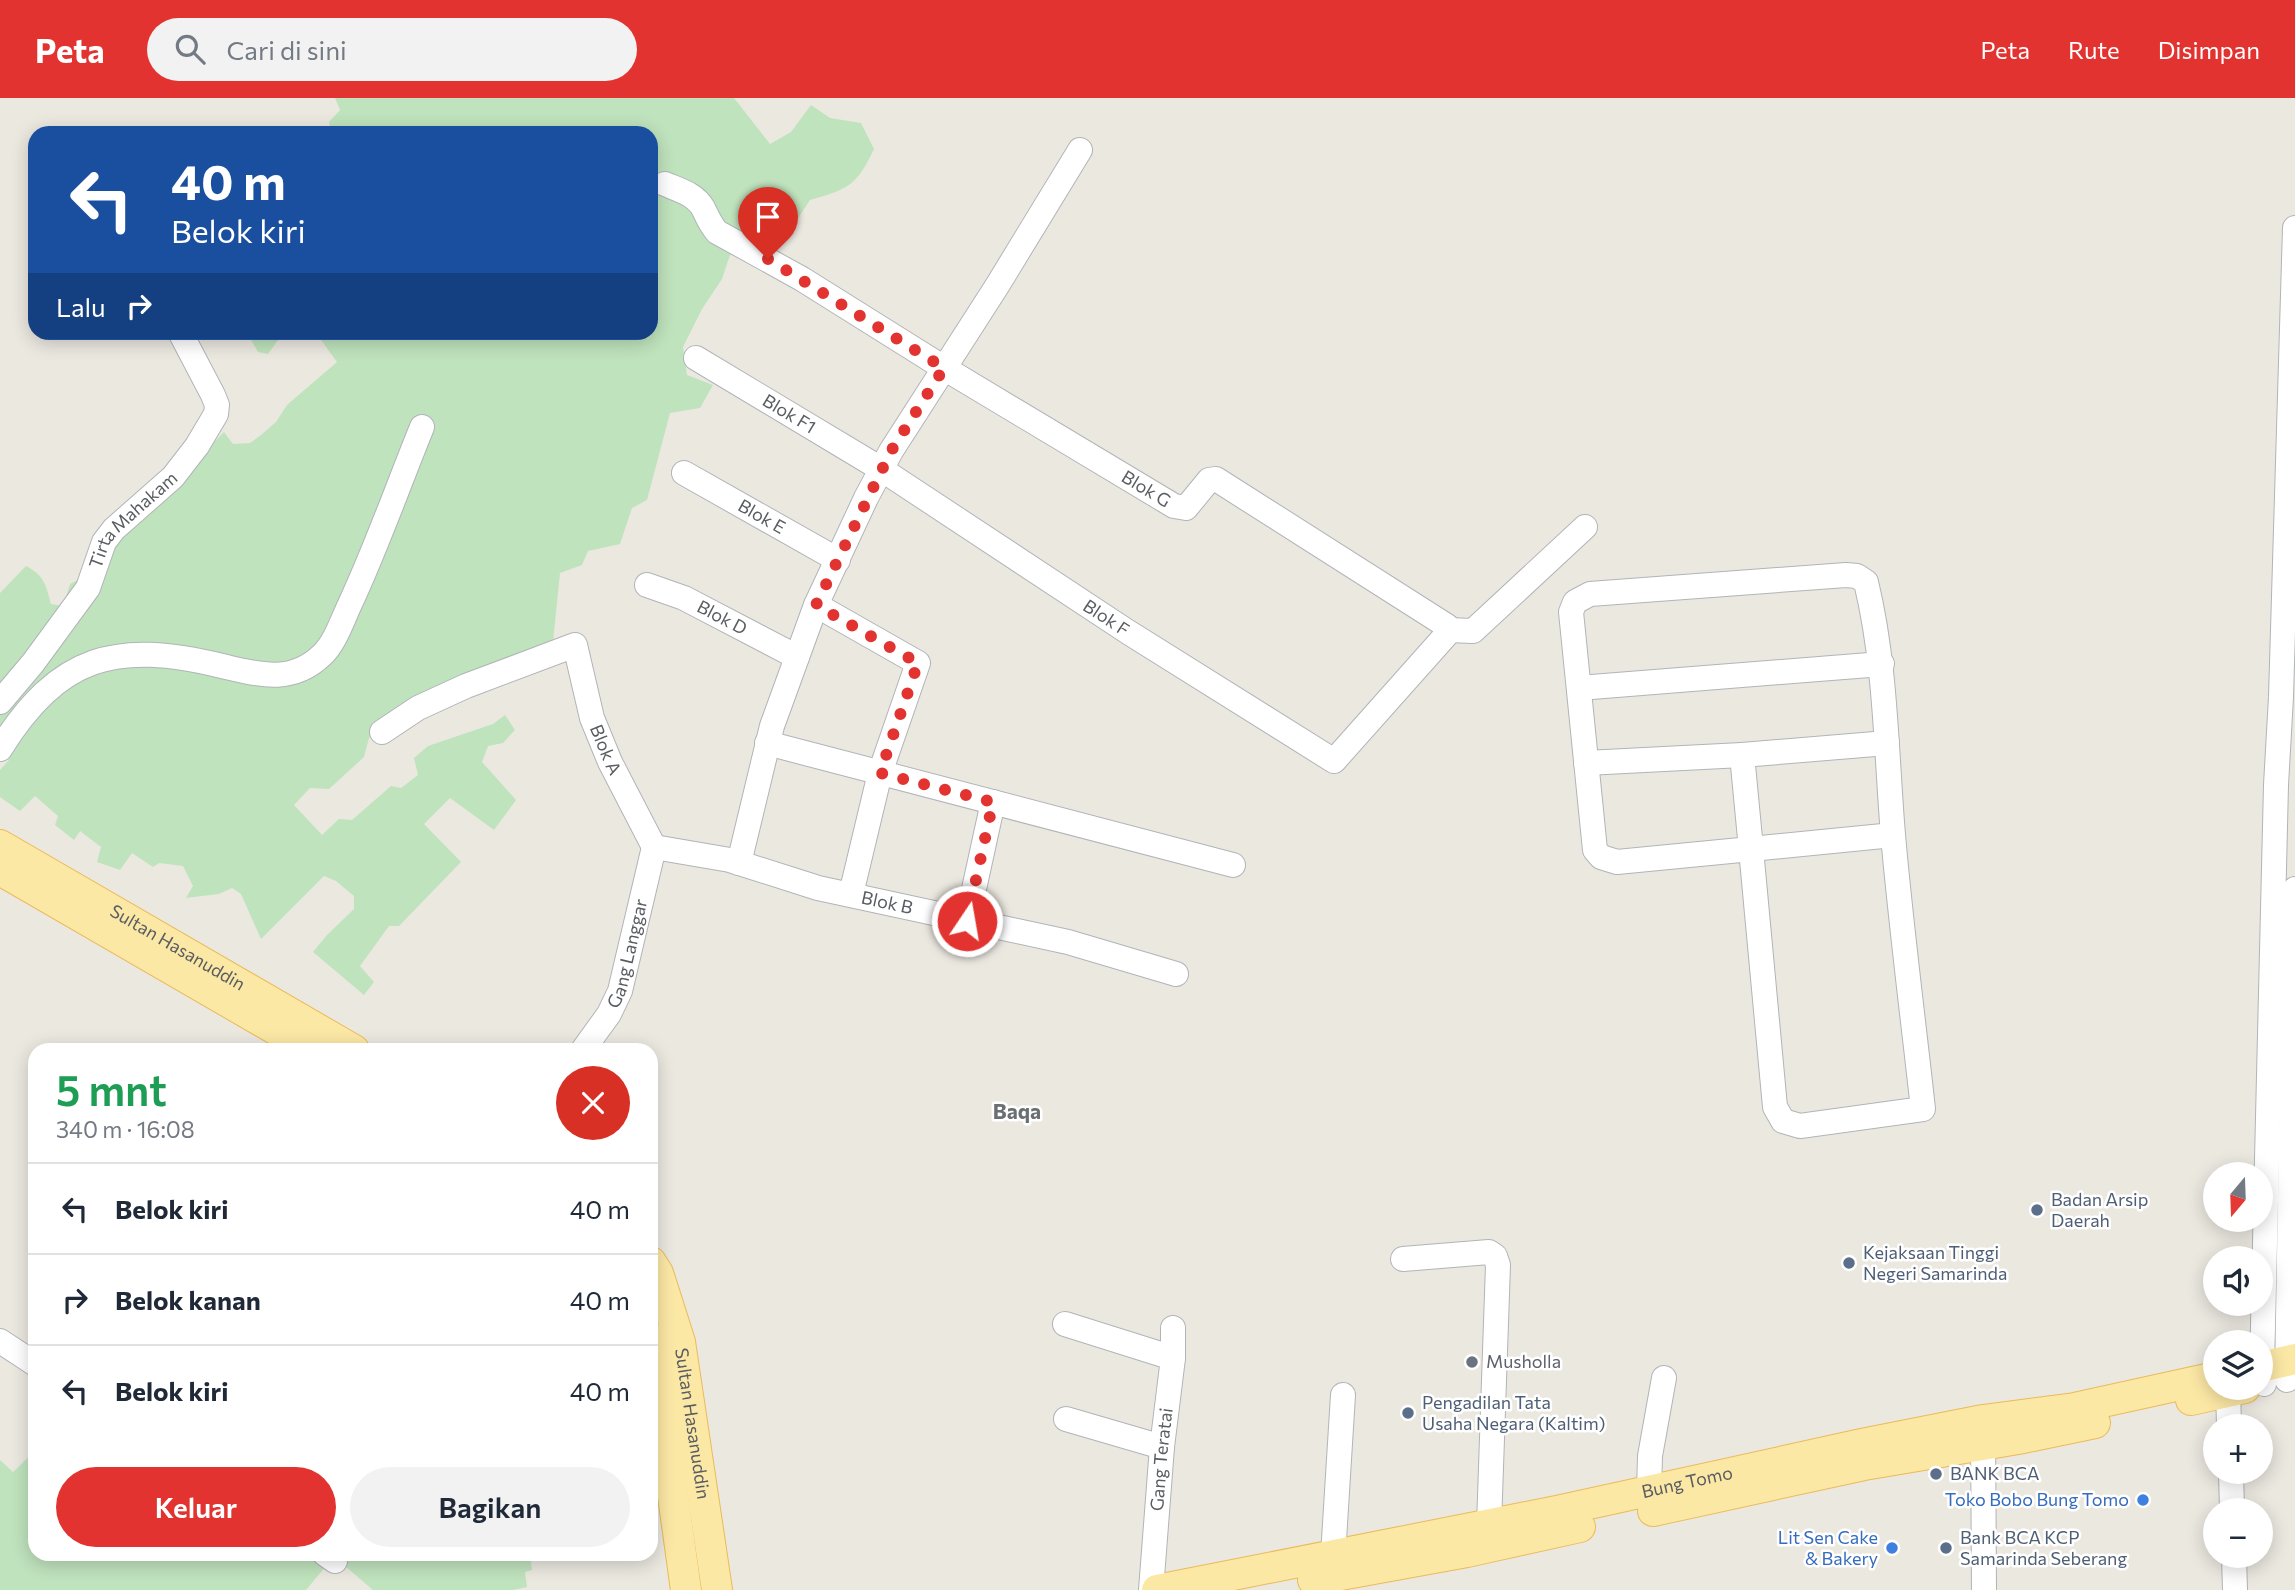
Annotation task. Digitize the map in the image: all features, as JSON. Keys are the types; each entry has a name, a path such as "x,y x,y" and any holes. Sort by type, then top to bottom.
{"main road":[{"name":"Sultan Hasanuddin","path":"0,845 342,1043"},
{"name":"Sultan Hasanuddin","path":"0,870 299,1043"},
{"name":"Sultan Hasanuddin","path":"658,1273 680,1342 717,1590"},
{"name":"Sultan Hasanuddin","path":"658,1384 686,1590"},
{"name":"Bung Tomo","path":"1157,1590 1489,1525 1558,1522 1864,1465 2075,1408 2203,1387"},
{"path":"665,1431 694,1428"},
{"name":"Bung Tomo","path":"1258,1590 1467,1552 1649,1492 1738,1470 1983,1432"}],"street":[{"path":"744,865 767,743 816,605 891,451 1080,150"},
{"path":"665,184 691,195 702,206 708,223 717,232 791,272 944,368"},
{"path":"2262,1330 2276,785 2288,697 2295,228"},
{"name":"Tirta Mahakam","path":"0,702 33,663 88,588 104,542 114,529 173,477 197,446 216,414 217,405 213,395 184,340"},
{"name":"Blok F1","path":"696,359 881,470"},
{"name":"Blok G","path":"944,368 1174,506 1186,508 1209,480 1216,479 1448,628"},
{"path":"0,749 13,728 50,686 86,663 106,657 173,657 275,676 290,673 322,655 335,636 359,585 422,427"},
{"name":"Blok F","path":"881,470 1128,632 1334,761 1448,628"},
{"name":"Blok E","path":"684,473 838,561"},
{"path":"1448,628 1473,631 1585,527"},
{"path":"1742,755 1751,849 1775,1107 1783,1121 1800,1126 1923,1109 1893,835 1882,664 1866,582 1857,576 1846,575 1590,594 1575,602 1571,612 1586,763 1595,850 1601,857 1617,862 1751,849 1893,835"},
{"name":"Blok D","path":"647,585 684,598 797,657"},
{"path":"816,605 918,663 880,773 851,894"},
{"name":"Blok A","path":"382,732 418,708 466,686 575,645 592,718 610,762 654,847"},
{"path":"1579,688 1882,664"},
{"path":"767,743 1233,865"},
{"path":"1586,763 1742,755 1887,743"},
{"path":"967,921 993,802"},
{"name":"Blok B","path":"654,847 705,855 791,881 1068,942 1176,974"},
{"name":"Gang Langgar","path":"588,1043 609,1014 620,991 654,847"},
{"path":"2264,1330 2295,889"},
{"path":"1403,1259 1489,1252 1495,1256 1498,1265 1489,1525"},
{"path":"1065,1324 1173,1358"},
{"name":"Gang Teratai","path":"1151,1590 1162,1447 1173,1358 1173,1328"},
{"path":"0,1341 28,1359"},
{"path":"1649,1492 1650,1457 1664,1378"},
{"path":"1333,1556 1343,1395"},
{"path":"1066,1419 1162,1447"},
{"path":"1983,1432 1984,1590"},
{"path":"2234,1568 2235,1590"}],"green space":[{"path":"335,98 734,98 770,144 791,132 811,105 830,118 861,123 874,149 862,171 850,184 810,200 777,250 730,255 722,279 702,309 683,347 687,375 713,385 700,408 670,413 647,500 632,508 620,544 588,551 582,565 560,573 553,642 413,698 369,738 364,757 329,789 310,788 294,805 322,835 339,819 352,820 391,786 401,788 418,775 414,758 428,746 493,724 505,715 515,730 503,743 488,746 482,762 516,800 494,830 450,798 424,824 461,862 399,926 389,926 360,966 374,982 364,995 313,952 354,909 354,896 336,881 324,876 261,939 241,894 232,888 219,894 186,898 193,886 183,866 159,863 153,867 132,853 120,870 97,862 101,847 80,831 74,840 55,825 58,816 35,796 20,811 0,797 0,770 9,760 0,753 0,593 26,566 43,581 51,604 63,606 70,584 81,578 224,432 233,444 250,443 276,422 287,405 337,362 321,340 658,340 658,126 330,126 329,122 340,110"},
{"path":"251,340 278,340 268,354 258,352"},
{"path":"28,1458 28,1561 330,1561 306,1590 0,1590 0,1460 13,1472"},
{"path":"339,1561 531,1561 532,1570 525,1572 527,1587 513,1590 373,1590"}],"place":[{"name":"Badan Arsip Daerah","path":"2037,1210"},
{"name":"Kejaksaan Tinggi Negeri Samarinda","path":"1849,1263"},
{"name":"Musholla","path":"1472,1362"},
{"name":"Pengadilan Tata Usaha Negara (Kaltim)","path":"1408,1413"},
{"name":"BANK BCA","path":"1936,1474"},
{"name":"Toko Bobo Bung Tomo","path":"2143,1500"},
{"name":"Lit Sen Cake & Bakery","path":"1892,1548"},
{"name":"Bank BCA KCP Samarinda Seberang","path":"1946,1548"}],"district":[{"name":"Baqa","path":"1017,1112"}],"route":[{"path":"768,259 944,368 891,451 816,605 918,663 919,667 880,773 993,802 967,921"}]}
